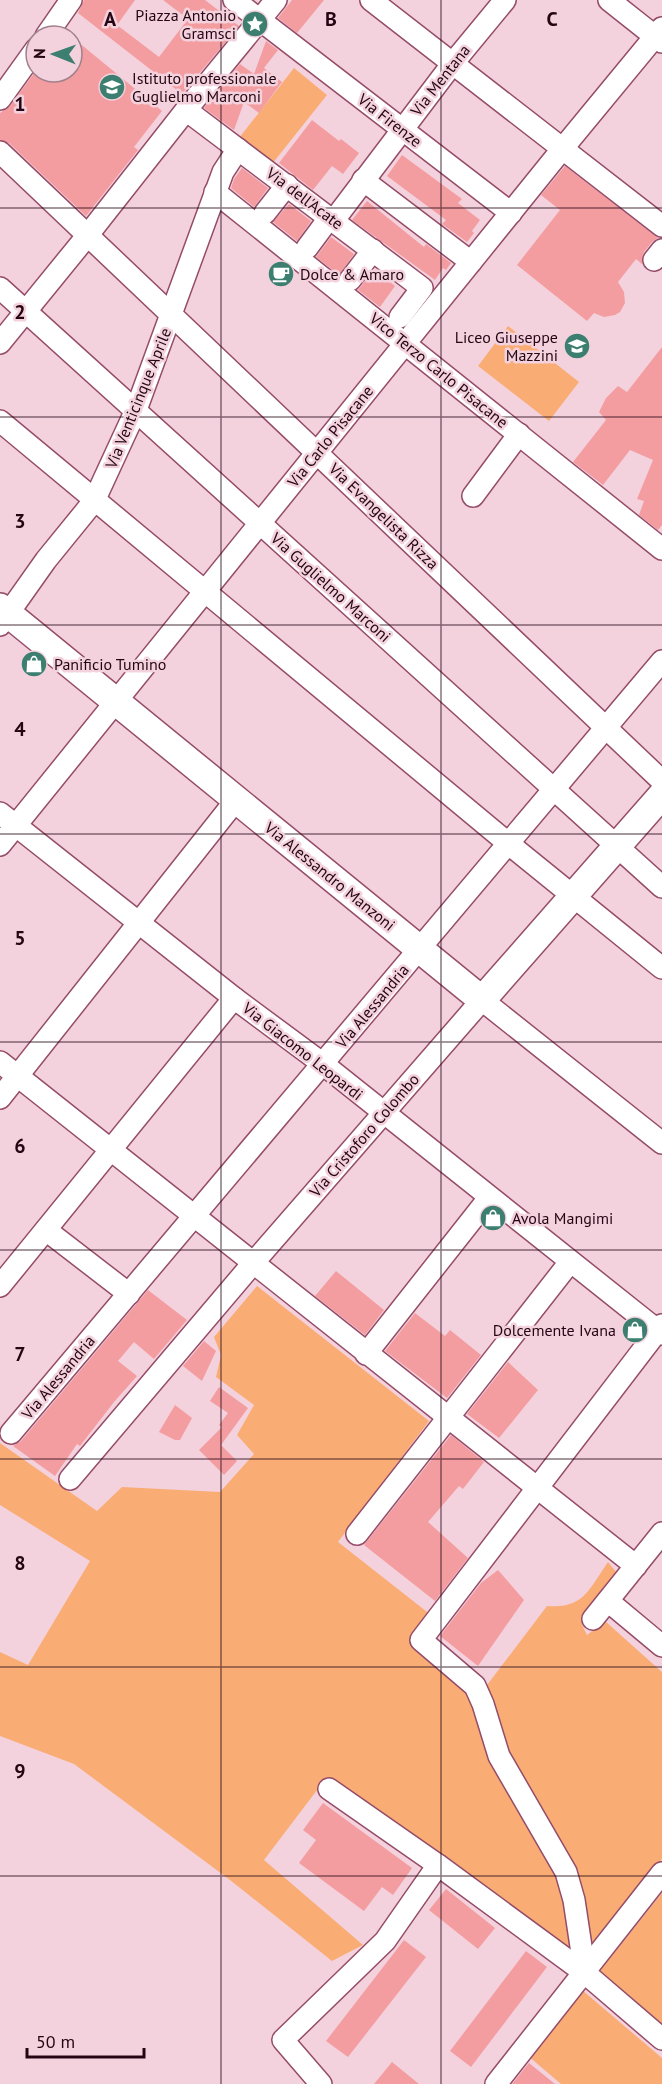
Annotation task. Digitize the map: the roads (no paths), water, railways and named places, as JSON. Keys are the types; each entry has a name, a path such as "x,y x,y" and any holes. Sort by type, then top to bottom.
{"main road":[{"name":"Via Alessandro Manzoni","path":"3,616 116,702 482,999"},
{"name":"Via Cristoforo Colombo","path":"482,999 575,897 662,795"}],"street":[{"name":"Via Firenze","path":"234,0 260,27 402,129 511,213"},
{"path":"0,342 186,110 260,27 276,0"},
{"path":"371,0 662,226"},
{"name":"Via Mentana","path":"307,248 505,0"},
{"path":"609,0 660,36"},
{"path":"52,24 62,4"},
{"name":"Via Carlo Pisacane","path":"0,845 8,820 116,702 563,148 660,36"},
{"path":"0,99 24,66"},
{"name":"Via dell'Acate","path":"186,110 422,288 400,317"},
{"name":"Via Venticinque Aprile","path":"3,616 94,501 136,410 223,172 238,149"},
{"name":"Via Evangelista Rizza","path":"0,152 662,781"},
{"path":"363,180 471,262"},
{"path":"265,213 287,185"},
{"name":"Vico Terzo Carlo Pisacane","path":"215,192 662,549"},
{"path":"350,280 373,250"},
{"name":"Via Guglielmo Marconi","path":"0,288 662,887"},
{"path":"0,421 509,844 662,968"},
{"path":"472,496 519,434"},
{"name":"Via Alessandria","path":"11,1432 662,661"},
{"path":"0,1098 237,800"},
{"name":"Via Giacomo Leopardi","path":"8,820 234,998 323,1064 570,1262 660,1330"},
{"path":"0,1286 234,998"},
{"name":"Via Cristoforo Colombo","path":"70,1479 482,999"},
{"name":"Via Alessandro Manzoni","path":"482,999 662,1143"},
{"path":"0,1062 636,1566"},
{"path":"366,1353 489,1198"},
{"path":"46,1230 129,1294"},
{"path":"357,1534 570,1262"},
{"path":"585,1973 574,1900 566,1872 499,1756 475,1686 421,1640 660,1330"},
{"path":"593,1619 662,1533"},
{"path":"608,1601 662,1646"},
{"path":"329,1789 438,1865 585,1973 662,2039"},
{"path":"321,2084 283,2040 384,1941 438,1865"},
{"path":"496,2084 662,1873"}],"place":[{"name":"Piazza Antonio Gramsci","path":"255,24"},
{"name":"Istituto professionale Guglielmo Marconi","path":"112,87"},
{"name":"Dolce & Amaro","path":"281,274"},
{"name":"Liceo Giuseppe Mazzini","path":"577,346"},
{"name":"Panificio Tumino","path":"34,664"},
{"name":"Avola Mangimi","path":"493,1218"},
{"name":"Dolcemente Ivana","path":"635,1330"}]}
